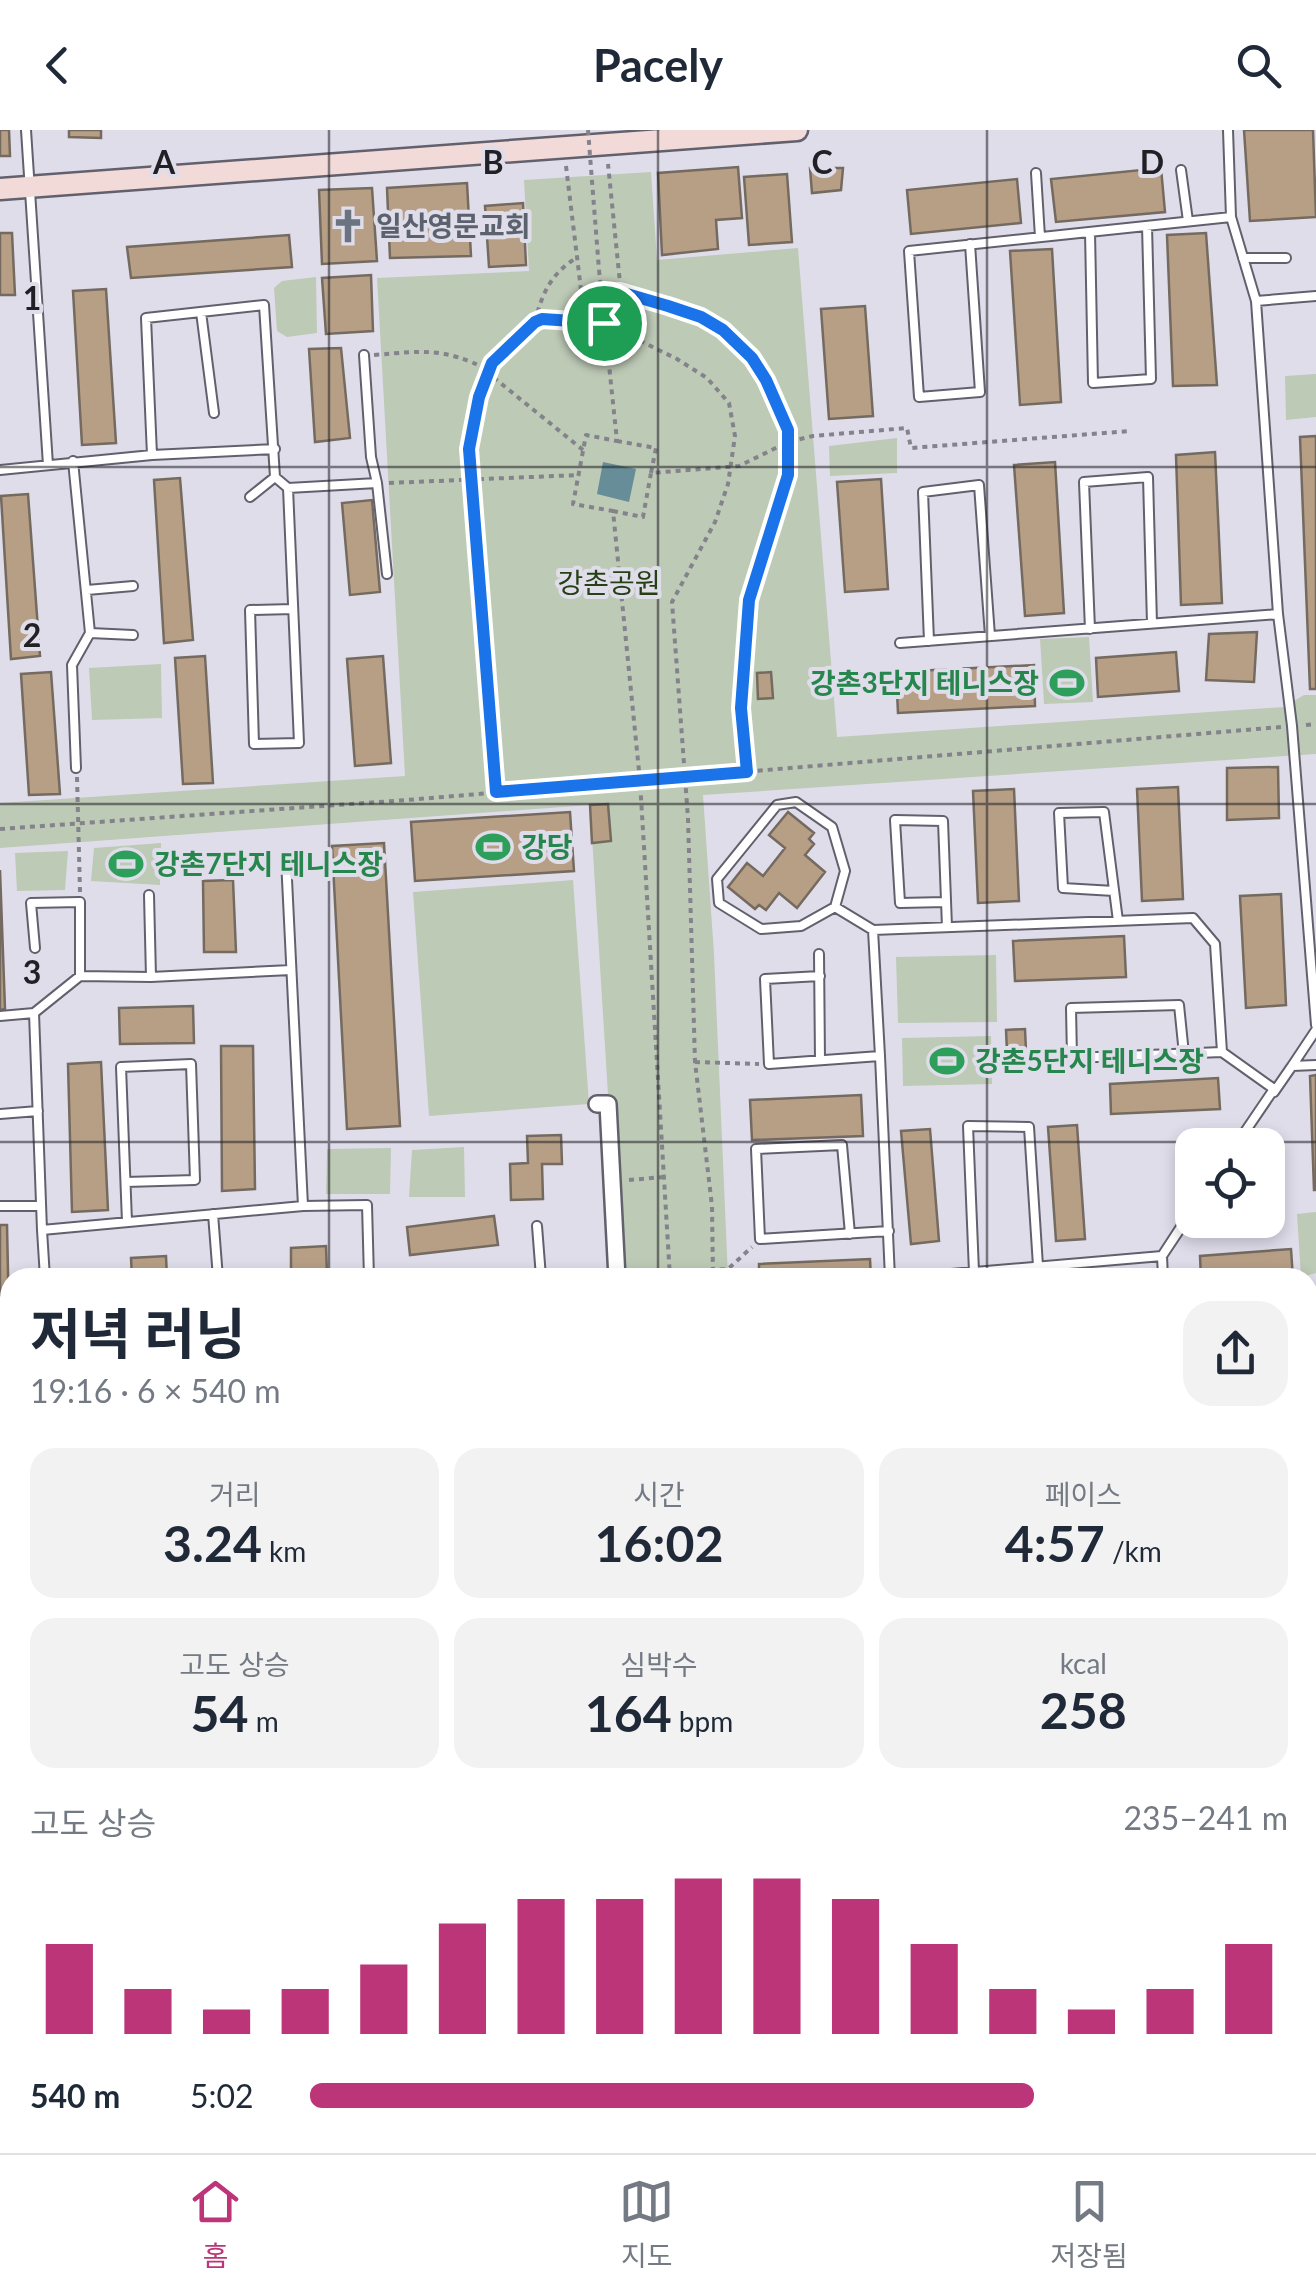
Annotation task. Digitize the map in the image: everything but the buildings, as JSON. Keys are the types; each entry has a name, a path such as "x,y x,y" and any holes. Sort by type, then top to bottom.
{"main road":[{"path":"0,189 797,130"}],"street":[{"path":"597,1104 608,1104 616,1268"}],"lane":[{"path":"26,130 48,465"},
{"path":"1228,130 1231,217 1256,300 1278,614 1311,904 1316,1028 1249,1128"},
{"path":"1181,170 1188,221"},
{"path":"1036,172 1040,237"},
{"path":"970,244 980,392 919,397 908,251 970,244 1148,226 1188,221 1231,217"},
{"path":"1090,232 1093,383 1150,379 1148,226"},
{"path":"1243,258 1286,258"},
{"path":"1256,300 1316,296"},
{"path":"152,455 146,318 264,306 275,477 288,488 377,483"},
{"path":"201,312 214,414"},
{"path":"364,356 371,457 387,574"},
{"path":"0,470 73,461 275,449"},
{"path":"73,461 90,633 72,665 76,768"},
{"path":"250,497 275,477"},
{"path":"1090,629 1084,482 1148,477 1152,623"},
{"path":"930,640 922,492 979,485 990,636"},
{"path":"288,488 299,743 254,744 250,610 293,610"},
{"path":"88,590 133,586"},
{"path":"900,643 1278,614"},
{"path":"90,633 133,636"},
{"path":"796,802 832,828 845,871 836,907 801,926 761,929 719,903 718,879 777,805 796,802"},
{"path":"1114,891 1063,888 1058,814 1104,812 1118,921"},
{"path":"945,902 900,903 895,820 942,821 947,927"},
{"path":"286,858 303,1206"},
{"path":"148,895 151,978"},
{"path":"35,948 31,903 80,902 80,976"},
{"path":"836,907 874,930 1193,918 1214,944 1222,1052"},
{"path":"874,930 890,1268"},
{"path":"820,954 820,1060"},
{"path":"0,1016 34,1013 80,976 151,978 291,970"},
{"path":"820,976 765,979 769,1064 880,1056"},
{"path":"1184,1054 1179,1005 1071,1008 1072,1058 1184,1054 1222,1052 1274,1089 1248,1128"},
{"path":"34,1013 44,1268"},
{"path":"126,1182 194,1180 190,1064 122,1067 127,1222"},
{"path":"1292,1066 1316,1065"},
{"path":"0,1114 38,1111"},
{"path":"974,1268 968,1126 1029,1127 1038,1266"},
{"path":"850,1234 842,1145 756,1149 760,1239 888,1232"},
{"path":"0,1206 40,1206"},
{"path":"42,1230 303,1206 367,1206 369,1268"},
{"path":"213,1214 217,1268"},
{"path":"537,1226 540,1268"},
{"path":"1163,1268 1162,1256 1175,1236"},
{"path":"1017,1268 1162,1256"}],"path":[{"path":"588,130 617,440"},
{"path":"608,164 620,292"},
{"path":"566,166 582,290 620,292 701,317 723,330 752,358 788,430 788,475 749,600 741,708 747,772"},
{"path":"535,322 541,299 556,270 576,258"},
{"path":"496,792 469,449 479,397 500,354 535,322 542,319 604,323 678,359 707,378 729,403 735,436 731,467 715,522 672,602 685,778 695,1062 712,1206 713,1268"},
{"path":"364,356 426,351 457,354 489,370 493,378 583,450"},
{"path":"652,473 731,467 812,436 906,428 911,448 1130,431"},
{"path":"586,435 656,448 643,517 573,504 583,450 586,435"},
{"path":"377,483 578,474"},
{"path":"612,511 640,781 670,1268"},
{"path":"0,829 685,778 1316,724"},
{"path":"76,768 80,902"},
{"path":"695,1062 769,1064"},
{"path":"612,1182 664,1177"},
{"path":"729,1268 760,1239"}],"green space":[{"name":"강촌공원","path":"651,172 657,260 798,248 837,737 1284,707 1304,695 1316,695 1316,754 703,795 728,1268 622,1268 590,805 0,848 0,803 405,776 377,278 529,271 524,180"},
{"path":"316,277 317,333 287,337 277,331 274,288 282,281"},
{"path":"1316,374 1316,417 1286,420 1285,376"},
{"path":"897,438 897,473 830,476 829,446"},
{"name":"강촌3단지 테니스장","path":"1089,637 1093,702 1044,704 1040,639"},
{"path":"161,664 162,718 92,720 89,668"},
{"name":"강촌7단지 테니스장","path":"161,843 160,885 91,881 94,848"},
{"path":"68,851 65,890 17,891 15,853"},
{"path":"573,880 589,1104 429,1116 413,892"},
{"path":"996,955 997,1022 898,1023 896,957"},
{"name":"강촌5단지 테니스장","path":"991,1036 992,1084 903,1086 902,1038"},
{"path":"464,1147 465,1197 409,1197 412,1150"},
{"path":"391,1148 390,1194 326,1194 327,1149"},
{"path":"1316,1212 1316,1268 1300,1268 1297,1214"}],"water":[{"path":"603,462 636,469 629,502 597,494"}],"place":[{"name":"일산영문교회","path":"348,226"},
{"name":"강촌3단지 테니스장","path":"1067,683"},
{"name":"강당","path":"493,847"},
{"name":"강촌7단지 테니스장","path":"126,864"},
{"name":"강촌5단지 테니스장","path":"947,1061"}],"route":[{"path":"601,292 620,292 701,317 723,330 752,358 788,430 788,475 749,600 741,708 747,772 496,792 469,449 479,397 492,363 535,322 542,319 604,323 601,292"}]}
